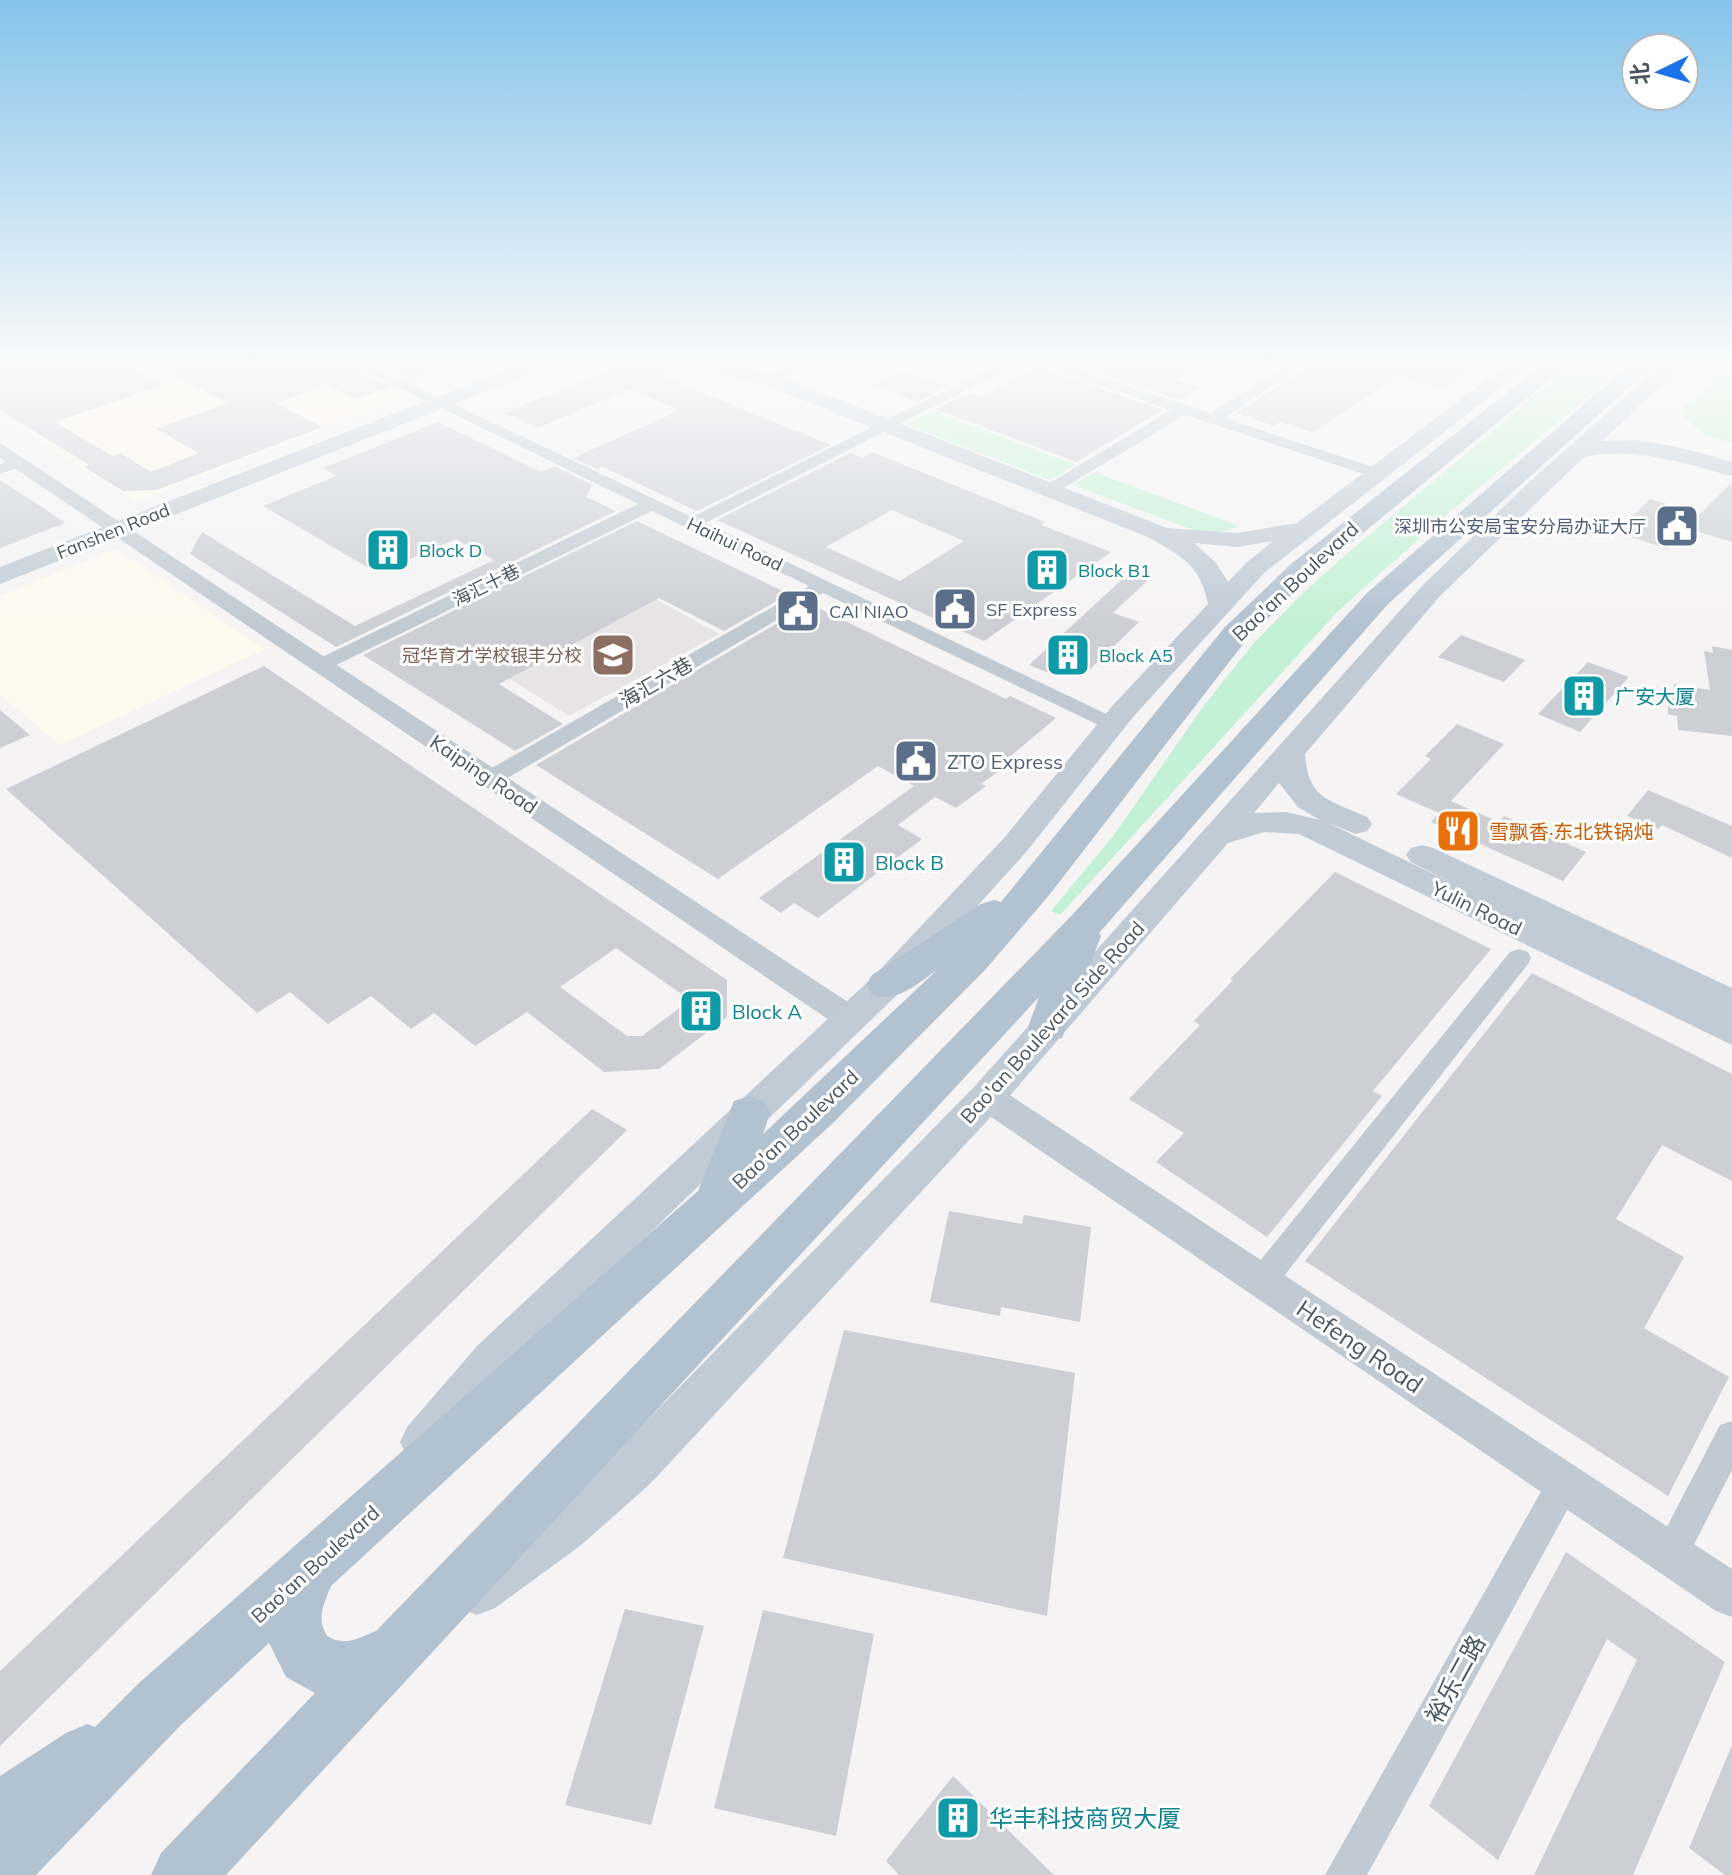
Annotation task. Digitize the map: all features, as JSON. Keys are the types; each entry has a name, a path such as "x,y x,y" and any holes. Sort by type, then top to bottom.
{"main road":[{"name":"Fanshen Road","path":"0,576 112,525 298,452"},
{"path":"952,452 1157,532 1209,566 1218,583 1221,605"},
{"path":"398,1647 362,1668 343,1671 326,1669 311,1662 300,1651 293,1637 294,1602 302,1584 323,1557 494,1359 886,985 1016,844 1112,724 1255,568 1405,452"},
{"name":"Bao'an Boulevard","path":"0,1867 161,1703 819,1110 971,960 1037,885 1236,633 1301,570 1446,452"},
{"path":"183,1875 1087,922 1325,654 1436,544 1543,452"},
{"name":"Bao'an Boulevard Side Road","path":"398,1647 563,1529 633,1468 987,1097 1431,591 1575,452"},
{"path":"1673,452 1732,469"},
{"path":"1712,452 1732,458"},
{"path":"1436,544 1535,489"},
{"name":"Fanshen Road","path":"0,562 112,525"},
{"path":"1157,532 1237,540 1306,528"},
{"name":"Yulin Road","path":"1290,754 1289,774 1293,785 1305,799 1732,1003"},
{"name":"Yulin Road","path":"1215,837 1246,823 1267,820 1286,820 1310,827 1732,1032"},
{"path":"886,985 1037,885"},
{"path":"1048,1027 1087,922"},
{"path":"716,1202 749,1113"},
{"path":"0,1812 161,1703"},
{"path":"201,1875 268,1784"}],"street":[{"name":"Haihui Road","path":"539,452 1112,724"},
{"path":"691,524 836,452"},
{"path":"1049,490 1113,452"},
{"path":"1311,452 1376,473"},
{"name":"Kaiping Road","path":"10,465 112,525 849,1018"},
{"name":"海汇十巷","path":"321,665 650,505"},
{"name":"海汇六巷","path":"491,778 822,586"},
{"path":"1262,1281 1519,958"},
{"name":"Hefeng Road","path":"987,1097 1732,1595"},
{"path":"1671,1554 1732,1436"},
{"name":"裕乐二路","path":"1345,1875 1564,1483"}],"shaded area":[{"path":"55,452 265,452 136,502"},
{"path":"116,549 265,649 60,745 0,695 0,596"},
{"name":"冠华育才学校银丰分校","path":"654,598 719,634 569,716 504,675"}],"green space":[{"path":"976,452 1040,452 1076,465 1050,480"},
{"path":"1469,452 1522,452 1340,609 1060,915 1051,911 1114,835 1202,708 1253,644 1349,552"},
{"path":"1094,472 1239,526 1225,531 1199,532 1073,485"}],"building":[{"path":"67,452 104,452 112,456 120,453 151,472 199,453 196,452 258,452 157,490 123,491 84,467 89,465"},
{"path":"364,452 499,452 541,472 554,466 592,485 586,497 616,511 336,647 190,554 202,532 355,626 494,560 456,539 374,571 263,506 336,476 323,468"},
{"path":"587,452 818,452 697,511 601,466 599,470 573,458"},
{"path":"872,452 1111,552 984,641 717,520 850,453 862,458","holes":["892,510 964,541 900,581 826,547"]},
{"path":"1048,452 1094,452 1076,462"},
{"path":"0,480 45,509 65,523 0,548"},
{"name":"深圳市公安局宝安分局办证大厅","path":"1732,482 1732,542 1687,528 1668,549 1616,532 1650,499 1700,514"},
{"path":"637,521 789,594 724,631 659,598 499,684 563,724 515,751 363,655"},
{"path":"1129,573 1148,580 1113,613 1139,622 1082,677 1055,668 1049,673 1029,665"},
{"path":"810,604 1006,699 1010,696 1056,718 1006,760 1010,763 981,784 986,786 956,808 935,797 898,825 922,839 818,918 794,903 781,913 759,898 914,786 878,766 718,879 536,765"},
{"path":"1461,635 1525,660 1504,682 1438,657"},
{"path":"1712,646 1732,650 1732,736 1678,730 1677,716 1668,714 1667,696 1675,697 1674,684 1710,690 1704,651 1713,653"},
{"name":"广安大厦","path":"1588,662 1629,677 1580,732 1538,714"},
{"path":"264,666 727,980 727,1017 659,1069 604,1072 527,1012 475,1046 434,1013 411,1029 371,996 328,1024 290,992 257,1013 6,789","holes":["616,948 690,1000 642,1036 627,1036 560,987"]},
{"path":"0,710 30,735 0,748"},
{"path":"1457,724 1504,744 1451,801 1499,822 1504,816 1586,852 1563,881 1431,822 1439,813 1396,794 1431,759 1425,756"},
{"path":"1648,790 1732,826 1732,858 1662,825 1658,829 1627,816"},
{"path":"1335,872 1491,949 1373,1091 1382,1096 1267,1237 1156,1162 1184,1133 1129,1099 1200,1025 1194,1021 1233,980 1230,979"},
{"path":"1532,973 1732,1074 1732,1181 1662,1145 1616,1219 1684,1257 1644,1328 1729,1377 1668,1496 1305,1261"},
{"path":"592,1109 627,1130 0,1746 0,1671"},
{"path":"949,1211 1022,1224 1024,1215 1091,1227 1080,1322 1001,1307 1000,1316 930,1302"},
{"path":"844,1330 1075,1373 1047,1616 783,1558"},
{"path":"1566,1552 1725,1662 1633,1875 1534,1875 1637,1660 1607,1639 1498,1860 1429,1806"},
{"path":"625,1609 704,1626 651,1825 565,1805"},
{"path":"763,1610 874,1634 836,1836 714,1808"},
{"path":"1732,1745 1732,1875 1725,1875 1689,1848"},
{"name":"华丰科技商贸大厦","path":"953,1776 1054,1875 899,1875 886,1861"}],"place":[{"name":"深圳市公安局宝安分局办证大厅","path":"1677,526"},
{"name":"Block D","path":"388,550"},
{"name":"Block B1","path":"1047,570"},
{"name":"SF Express","path":"955,609"},
{"name":"CAI NIAO","path":"798,611"},
{"name":"冠华育才学校银丰分校","path":"613,655"},
{"name":"Block A5","path":"1068,655"},
{"name":"广安大厦","path":"1584,696"},
{"name":"ZTO Express","path":"916,761"},
{"name":"雪飘香·东北铁锅炖","path":"1458,831"},
{"name":"Block B","path":"844,862"},
{"name":"Block A","path":"701,1011"},
{"name":"华丰科技商贸大厦","path":"958,1818"}]}
